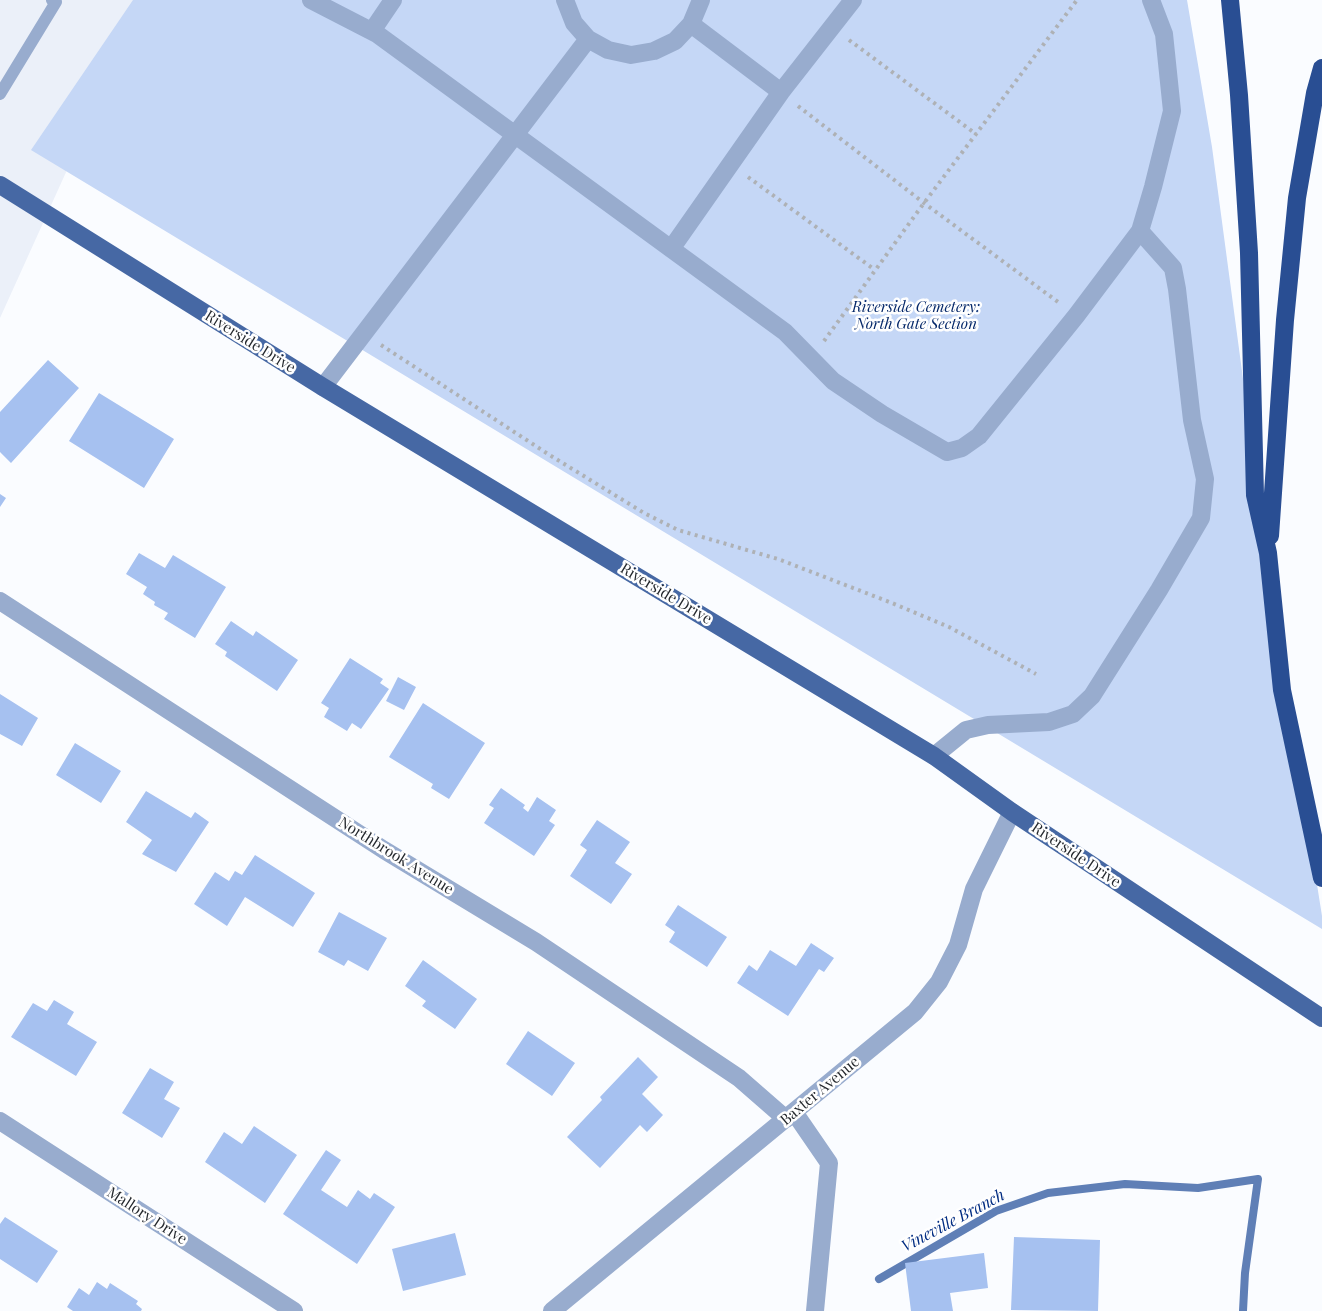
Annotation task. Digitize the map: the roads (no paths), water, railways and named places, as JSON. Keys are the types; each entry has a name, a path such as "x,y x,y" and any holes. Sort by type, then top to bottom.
{"highway":[{"path":"1230,0 1239,95 1249,253 1255,495 1268,553 1282,690 1322,878"},
{"path":"1268,553 1285,320 1297,198 1315,93 1322,68"}],"main road":[{"name":"Riverside Drive","path":"0,186 323,387 934,756 1012,812 1322,1018"}],"street":[{"path":"311,0 333,6 372,31 785,332 833,381 947,452 962,448 979,436 1076,316 1140,231 1172,111 1164,34 1151,0"},
{"path":"372,31 393,0"},
{"path":"565,0 574,23 588,39 608,50 631,55 654,51 675,41 691,24 701,0"},
{"path":"671,249 781,92 853,0"},
{"path":"691,24 781,92"},
{"path":"323,387 588,39"},
{"path":"934,756 966,730 988,724 1049,722 1073,714 1092,696 1201,518 1205,479 1192,420 1173,268 1140,231"},
{"name":"Northbrook Avenue","path":"0,601 384,850 536,942 739,1078 790,1116 829,1163 815,1311"},
{"name":"Baxter Avenue","path":"552,1311 915,1012 939,982 958,945 974,889 1012,812"},
{"name":"Mallory Drive","path":"0,1121 294,1311"}],"lane":[{"path":"0,94 56,2 52,0"}],"waterway":[{"name":"Vineville Branch","path":"879,1279 996,1211 1048,1193 1125,1184 1198,1188 1258,1179 1245,1273 1243,1311"}],"park label":[{"name":"Riverside Cemetery: North Gate Section","path":"916,316"}]}
